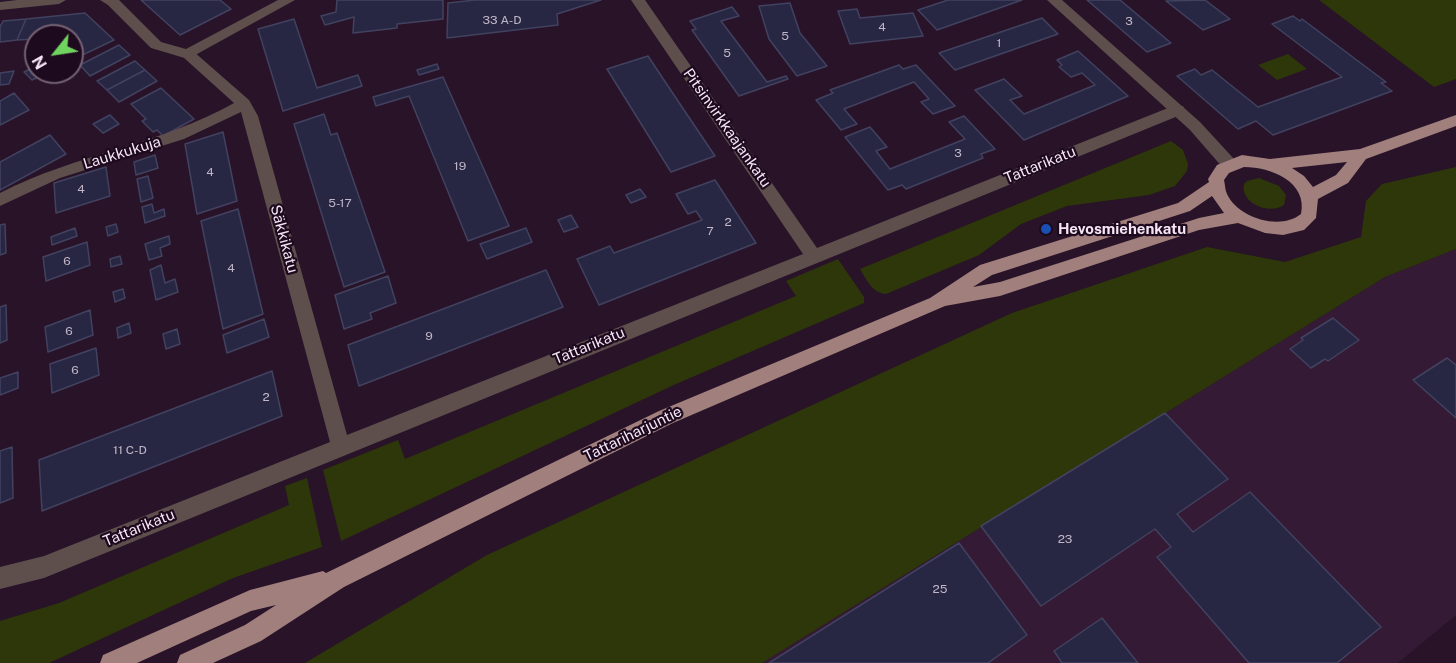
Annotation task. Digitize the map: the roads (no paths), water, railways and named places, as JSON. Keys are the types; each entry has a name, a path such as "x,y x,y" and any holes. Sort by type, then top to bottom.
{"main road":[{"path":"1269,164 1294,177 1310,196 1310,215 1294,227 1267,228 1239,217 1220,198 1216,185 1219,173 1229,164 1251,161 1269,164 1361,155 1456,120"},
{"path":"1310,196 1342,178 1361,155"},
{"name":"Tattariharjuntie","path":"188,663 254,633 336,579 666,417 936,303 986,270 1185,207 1216,185"},
{"name":"Tattariharjuntie","path":"936,303 1000,290 1199,224 1239,217"},
{"name":"Tattariharjuntie","path":"111,663 250,601 336,579"}],"street":[{"path":"0,6 59,0"},
{"path":"108,0 156,45 188,54 288,0"},
{"name":"Pitsinvirkkaajankatu","path":"638,0 814,257"},
{"path":"1054,0 1178,110 1229,164"},
{"name":"Säkkikatu","path":"188,54 244,104 256,130 341,448"},
{"name":"Laukkukuja","path":"0,200 62,171 184,134 223,117 244,104"},
{"name":"Tattarikatu","path":"0,578 44,567 1178,110"}],"place":[{"name":"Hevosmiehenkatu","path":"1046,229"}]}
